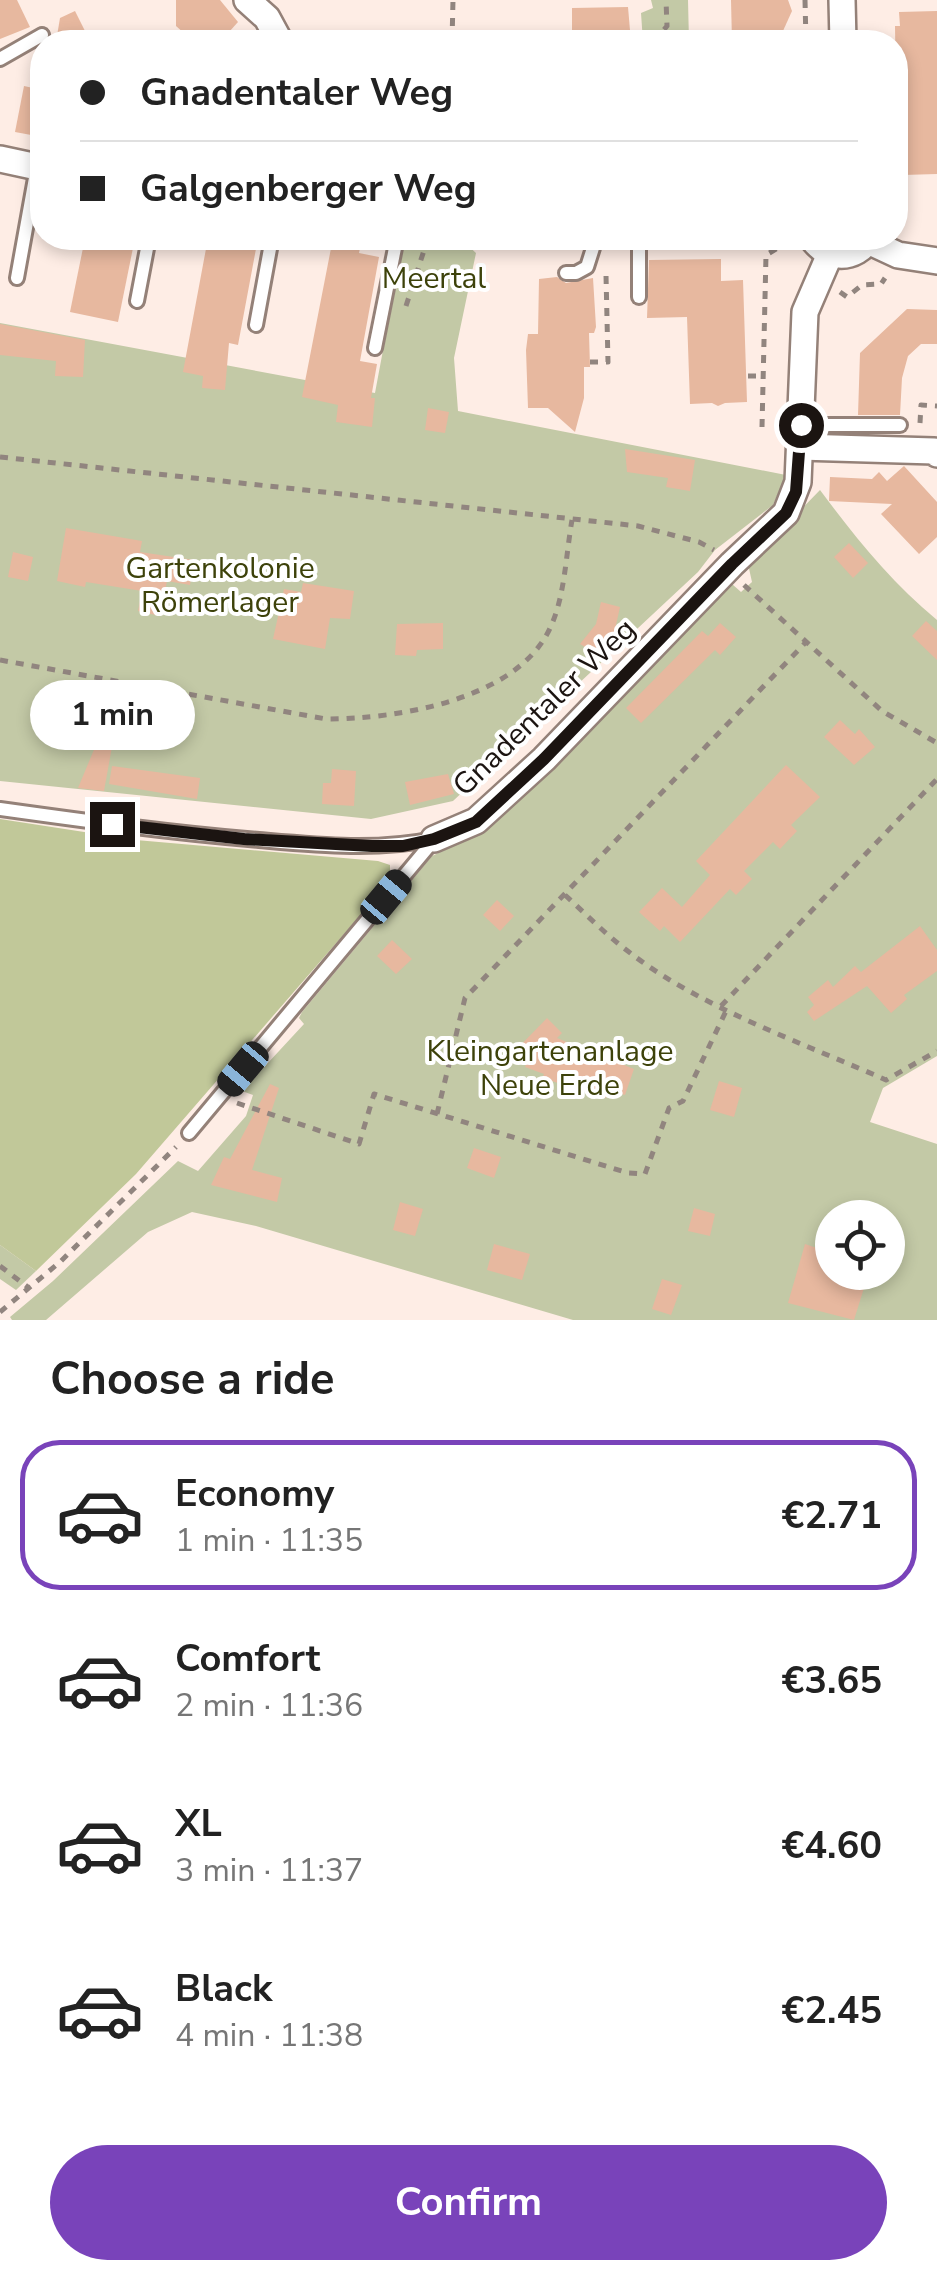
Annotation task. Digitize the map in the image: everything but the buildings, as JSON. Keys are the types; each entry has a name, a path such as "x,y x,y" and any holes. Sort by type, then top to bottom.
{"street":[{"path":"247,0 267,18 274,30"},
{"path":"842,0 843,30"},
{"path":"0,160 30,165"},
{"name":"Gnadentaler Weg","path":"434,839 476,822 544,759 730,566 778,522 792,503 801,436 810,250"},
{"path":"889,250 937,261"},
{"path":"801,436 937,454"}],"lane":[{"path":"0,58 30,42"},
{"path":"17,278 30,215"},
{"path":"137,301 147,250"},
{"path":"256,325 270,250"},
{"path":"376,348 395,250"},
{"path":"566,273 582,272 592,250"},
{"path":"639,250 640,297"},
{"path":"801,436 900,426"},
{"path":"0,809 186,834 322,845 403,846 434,839"},
{"name":"Gnadentaler Weg","path":"189,1134 434,839"}],"path":[{"path":"452,30 453,0"},
{"path":"664,30 666,0"},
{"path":"805,0 806,30"},
{"path":"404,312 424,250"},
{"path":"762,426 766,255 788,250"},
{"path":"590,362 608,362 606,275"},
{"path":"748,376 763,376"},
{"path":"0,456 638,526 699,542 730,566 882,710 937,743"},
{"path":"0,660 326,719 358,719 412,710 485,688 536,649 554,618 572,520"},
{"path":"438,1114 465,998 807,641"},
{"path":"220,1098 359,1144 374,1094 628,1173 646,1174 669,1108 683,1100 724,1007 937,779"},
{"path":"564,894 630,954 724,1007 886,1080 937,1051"},
{"path":"0,1312 60,1262 189,1134"},
{"path":"0,1266 29,1288"}],"green space":[{"path":"651,0 688,0 689,30 642,30 641,13 653,8"},
{"name":"Gartenkolonie Römerlager","path":"402,250 473,250 476,253 454,358 458,411 786,475 773,505 715,550 698,572 453,801 371,819 0,781 0,323 375,393"},
{"name":"Kleingartenanlage Neue Erde","path":"820,490 874,558 937,620 937,1056 883,1088 870,1122 937,1144 937,1320 573,1320 256,1226 192,1212 148,1232 46,1320 12,1320 10,1317 178,1161 198,1171 246,1116 253,1095 242,1091 304,1024 299,1018 302,1012 432,856 487,830 732,584 741,592 752,582 748,564"},
{"path":"0,819 136,840 390,865 390,881 136,1174 36,1271 0,1245"},
{"path":"0,1245 36,1271 16,1290 0,1279"}],"route":[{"path":"112,824 244,839 403,846 434,839 476,822 544,759 786,513 796,492 801,425"}],"park label":[{"name":"Meertal","path":"434,278"}]}
